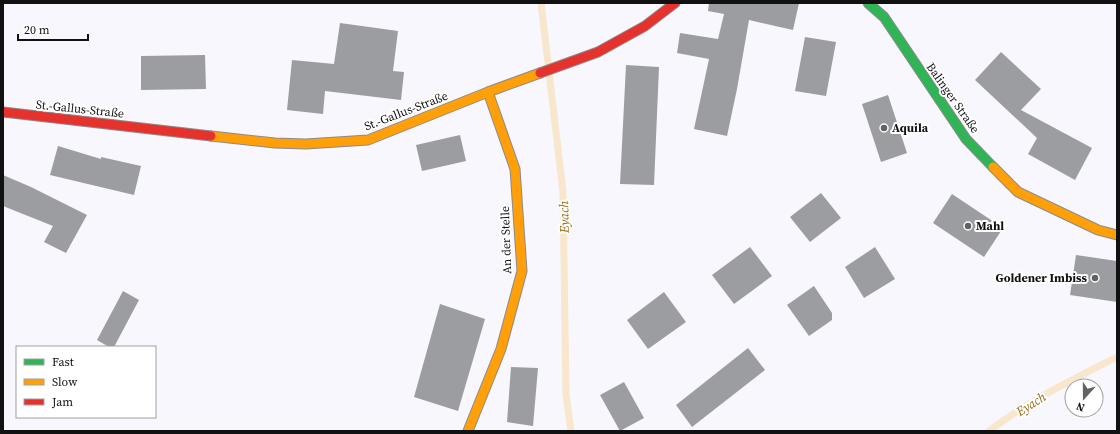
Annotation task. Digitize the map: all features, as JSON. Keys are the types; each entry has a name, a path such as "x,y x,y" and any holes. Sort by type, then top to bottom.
{"street":[{"name":"St.-Gallus-Straße","path":"3,112 267,142 306,144 368,140 508,84 598,52 645,26 674,3"},
{"name":"Balinger Straße","path":"868,3 884,18 966,139 1018,192 1098,230 1117,235"},
{"name":"An der Stelle","path":"468,431 501,349 522,271 515,169 488,92"}],"building":[{"path":"709,3 799,3 793,30 749,20 727,136 694,129 709,59 677,53 680,33 718,39 724,14 708,11"},
{"path":"340,23 398,31 393,71 404,72 401,100 325,91 323,114 287,110 292,60 334,64"},
{"path":"805,37 836,42 826,96 795,91"},
{"path":"1001,52 1041,89 1021,110 1092,148 1075,180 1028,154 1037,138 975,80"},
{"path":"205,55 206,89 141,90 141,56"},
{"path":"626,65 659,67 654,185 620,184"},
{"name":"Aquila","path":"888,95 907,153 881,162 862,104"},
{"path":"460,135 466,161 422,171 416,145"},
{"path":"58,146 101,159 101,157 141,166 134,195 50,175"},
{"path":"3,175 31,187 87,215 66,253 44,242 53,226 3,206"},
{"path":"821,193 841,218 810,242 790,217"},
{"name":"Mahl","path":"952,194 1003,228 984,257 933,223"},
{"path":"750,247 772,276 734,304 712,275"},
{"path":"875,247 895,279 864,298 845,267"},
{"name":"Goldener Imbiss","path":"1076,255 1117,261 1117,302 1070,295"},
{"path":"814,286 832,313 832,320 809,336 787,305"},
{"path":"123,291 139,300 115,346 107,346 97,340"},
{"path":"664,292 686,322 648,349 627,320"},
{"path":"440,304 485,319 458,411 414,397"},
{"path":"748,348 765,370 692,427 676,405"},
{"path":"511,367 538,368 533,426 507,422"},
{"path":"624,382 644,418 620,431 600,395"}],"waterway":[{"name":"Eyach","path":"541,3 563,192 566,394 571,431"},
{"name":"Eyach","path":"989,431 1035,400 1117,357"}],"traffic: fast":[{"path":"868,3 884,17 966,139 993,167"}],"traffic: slow":[{"path":"211,136 275,143 306,144 368,140 540,73"},
{"path":"468,431 501,349 522,271 515,169 488,92"},
{"path":"993,167 1018,192 1098,230 1117,235"}],"traffic: jam":[{"path":"540,73 598,52 645,26 675,3"},
{"path":"3,112 211,136"}],"place":[{"name":"Aquila","path":"884,128"},
{"name":"Mahl","path":"968,226"},
{"name":"Goldener Imbiss","path":"1095,278"}]}
